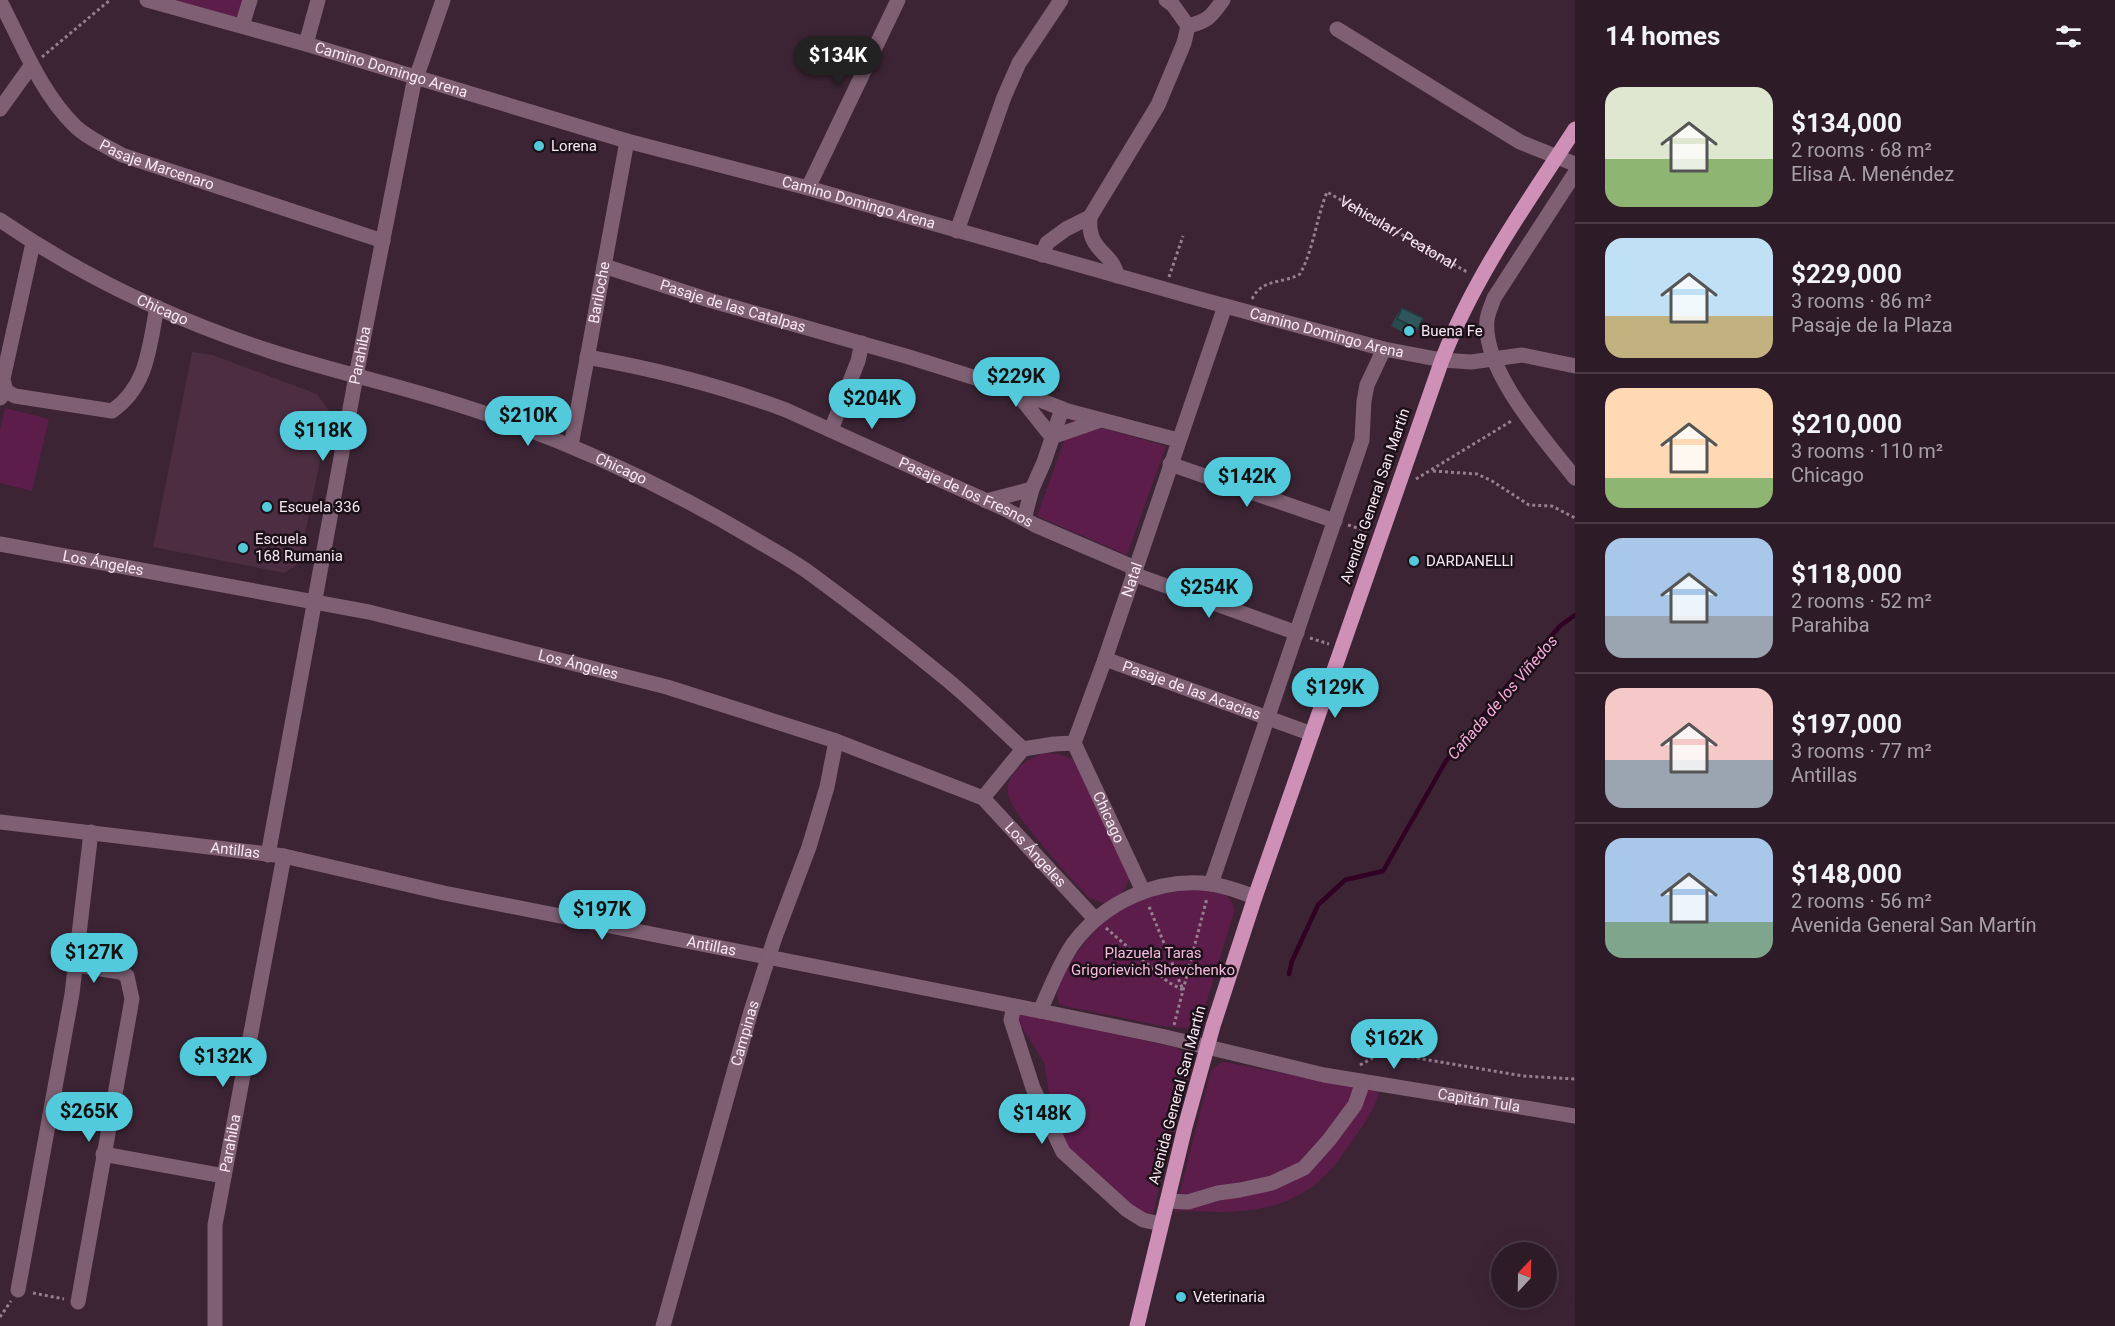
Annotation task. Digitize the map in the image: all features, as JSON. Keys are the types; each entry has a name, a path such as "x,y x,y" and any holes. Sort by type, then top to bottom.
{"main road":[{"name":"Avenida General San Martín","path":"1137,1326 1207,1047 1255,897 1442,360 1454,329 1479,279 1575,129"}],"street":[{"name":"Camino Domingo Arena","path":"147,0 306,44 627,141 808,188 1165,290 1384,349 1442,360 1471,362 1522,355 1575,366"},
{"path":"242,26 250,0"},
{"path":"306,44 318,0"},
{"name":"Parahiba","path":"215,1326 215,1226 315,601 356,376 416,77 443,0"},
{"path":"808,188 898,0"},
{"path":"957,231 990,135 1012,80 1034,39 1060,0"},
{"path":"1117,276 1114,265 1095,244 1089,229 1090,217 1162,98 1184,43 1188,26 1173,5 1166,0"},
{"path":"1188,26 1203,22 1216,12 1223,0"},
{"name":"Pasaje Marcenaro","path":"0,1 31,66 58,107 75,126 122,155 383,241"},
{"path":"1337,28 1520,142 1575,165"},
{"path":"0,109 31,66"},
{"name":"Bariloche","path":"571,446 627,141"},
{"path":"1575,173 1494,298 1487,319 1487,336 1507,386 1575,478"},
{"path":"1042,255 1047,243 1066,229 1090,217"},
{"name":"Chicago","path":"0,220 33,243 113,287 157,307 264,349 429,395 490,415 571,446 662,488 716,516 809,573 946,679 1023,749"},
{"path":"33,243 3,364 3,395 112,411 126,402 145,369 157,307"},
{"name":"Pasaje de las Catalpas","path":"604,266 762,316 862,343 1014,390 1062,409 1178,440"},
{"name":"Natal","path":"1074,743 1105,659 1225,306"},
{"path":"831,430 858,362 862,343"},
{"name":"Avenida General San Martín","path":"1211,884 1362,440 1367,386 1384,349"},
{"name":"Pasaje de los Fresnos","path":"587,357 621,363 751,397 786,410 1134,571 1297,633"},
{"path":"1014,390 1052,437"},
{"path":"1024,519 1032,489 1062,409"},
{"path":"1052,437 1101,420"},
{"path":"1170,464 1335,520"},
{"path":"986,501 1032,489"},
{"name":"Los Ángeles","path":"0,544 369,612 667,687 836,741 983,798 1095,920"},
{"name":"Pasaje de las Acacias","path":"1105,659 1312,734"},
{"name":"Campinas","path":"663,1326 751,1011 768,957 809,847 827,787 836,741"},
{"path":"983,798 1023,749 1074,743"},
{"name":"Chicago","path":"1074,743 1143,891"},
{"name":"Antillas","path":"0,822 276,856 444,893 1040,1011 1207,1047"},
{"path":"18,1290 72,994 91,832"},
{"path":"1040,1011 1063,961 1083,932 1116,904 1143,891 1173,884 1211,884 1255,897"},
{"path":"76,964 120,972 127,976 132,999 78,1302"},
{"path":"1014,1006 1011,1020 1033,1088 1064,1152 1127,1210 1143,1220 1161,1224"},
{"name":"Capitán Tula","path":"1207,1047 1281,1066 1359,1081 1575,1116"},
{"name":"Avenida General San Martín","path":"1167,1201 1188,1202 1218,1193 1272,1183 1304,1168 1329,1140 1355,1105 1359,1081"},
{"path":"104,1154 224,1176"}],"path":[{"path":"31,66 110,0"},
{"name":"Vehicular/ Peatonal","path":"1248,312 1252,298 1259,287 1300,274 1312,245 1319,213 1327,192 1479,279"},
{"path":"1165,290 1183,236"},
{"path":"1395,490 1433,471 1525,413"},
{"path":"1433,471 1477,474 1529,505 1552,506 1575,518"},
{"path":"1335,520 1379,536"},
{"path":"1297,633 1341,648"},
{"path":"1171,1039 1211,884"},
{"path":"1143,891 1183,990"},
{"path":"1095,920 1168,982 1183,990"},
{"path":"1359,1081 1360,1066 1380,1054 1394,1054 1522,1076 1575,1079"},
{"path":"0,1317 18,1290 78,1302"}],"shaded area":[{"path":"192,352 212,355 317,394 330,412 299,563 285,573 153,547"}],"green space":[{"path":"174,0 244,0 240,13 235,17"},
{"path":"5,408 49,419 32,491 0,483 0,430"},
{"path":"1072,420 1166,446 1127,555 1037,516"},
{"path":"1046,753 1074,759 1130,877 1121,893 1104,903 1089,898 1043,846 1020,816 1008,794 1010,779 1014,773 1032,758"},
{"name":"Plazuela Taras Grigorievich Shevchenko","path":"1201,889 1218,892 1228,897 1234,912 1201,1020 1195,1026 1185,1028 1162,1026 1060,1005 1057,995 1067,968 1088,939 1111,916 1130,904 1149,897"},
{"name":"Plazuela Taras Grigorievich Shevchenko","path":"1025,1012 1177,1048 1182,1052 1185,1063 1179,1104 1153,1213 1140,1214 1064,1145 1052,1110 1044,1062 1018,1021 1019,1016"},
{"path":"1225,1062 1379,1092 1367,1120 1337,1162 1311,1188 1296,1197 1262,1208 1243,1211 1175,1211 1211,1071 1220,1063"}],"building":[{"path":"1402,308 1423,318 1418,329 1397,319"}],"waterway":[{"name":"Cañada de los Viñedos","path":"1289,974 1292,961 1318,905 1345,880 1383,871 1446,761 1513,679 1560,626 1575,615"}],"place":[{"name":"Lorena","path":"539,146"},
{"name":"Buena Fe","path":"1409,331"},
{"name":"Escuela 336","path":"267,507"},
{"name":"Escuela 168 Rumania","path":"243,548"},
{"name":"DARDANELLI","path":"1414,561"},
{"name":"Veterinaria","path":"1181,1297"}]}
